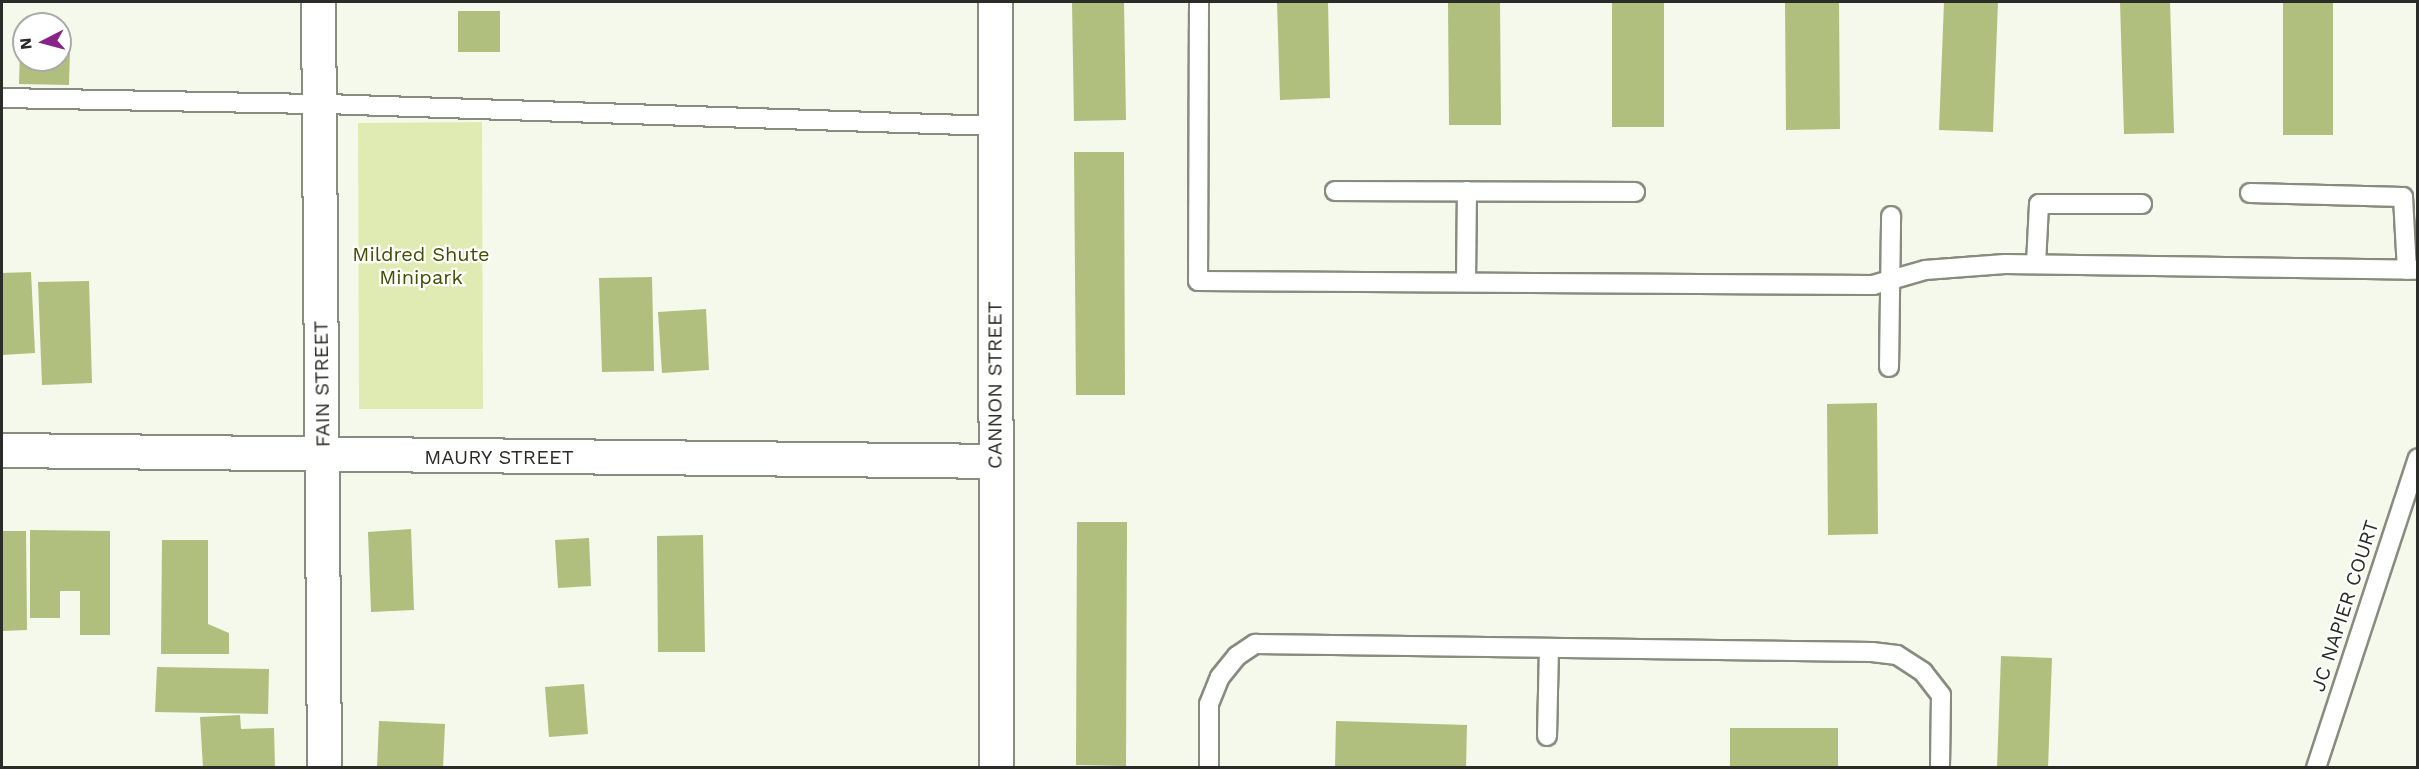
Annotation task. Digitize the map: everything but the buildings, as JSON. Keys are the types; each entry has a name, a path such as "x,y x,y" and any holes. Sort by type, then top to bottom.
{"street":[{"name":"FAIN STREET","path":"318,2 324,768"},
{"name":"CANNON STREET","path":"995,2 996,768"},
{"name":"MAURY STREET","path":"2,450 996,460"}],"lane":[{"path":"1199,2 1198,280 1873,285 1925,270 2036,264 2412,270 2403,197 2250,193"},
{"path":"2,98 319,105 995,126"},
{"path":"1335,190 1635,192"},
{"path":"1466,282 1467,191"},
{"path":"2036,264 2039,204 2142,204"},
{"path":"1889,367 1891,216"},
{"name":"JC NAPIER COURT","path":"2316,768 2418,458"},
{"path":"1209,768 1209,704 1220,677 1237,656 1255,644 1872,652 1897,655 1923,672 1941,695 1940,768"},
{"path":"1547,736 1549,648"}],"green space":[{"name":"Mildred Shute Minipark","path":"482,122 483,409 359,409 358,123"}]}
